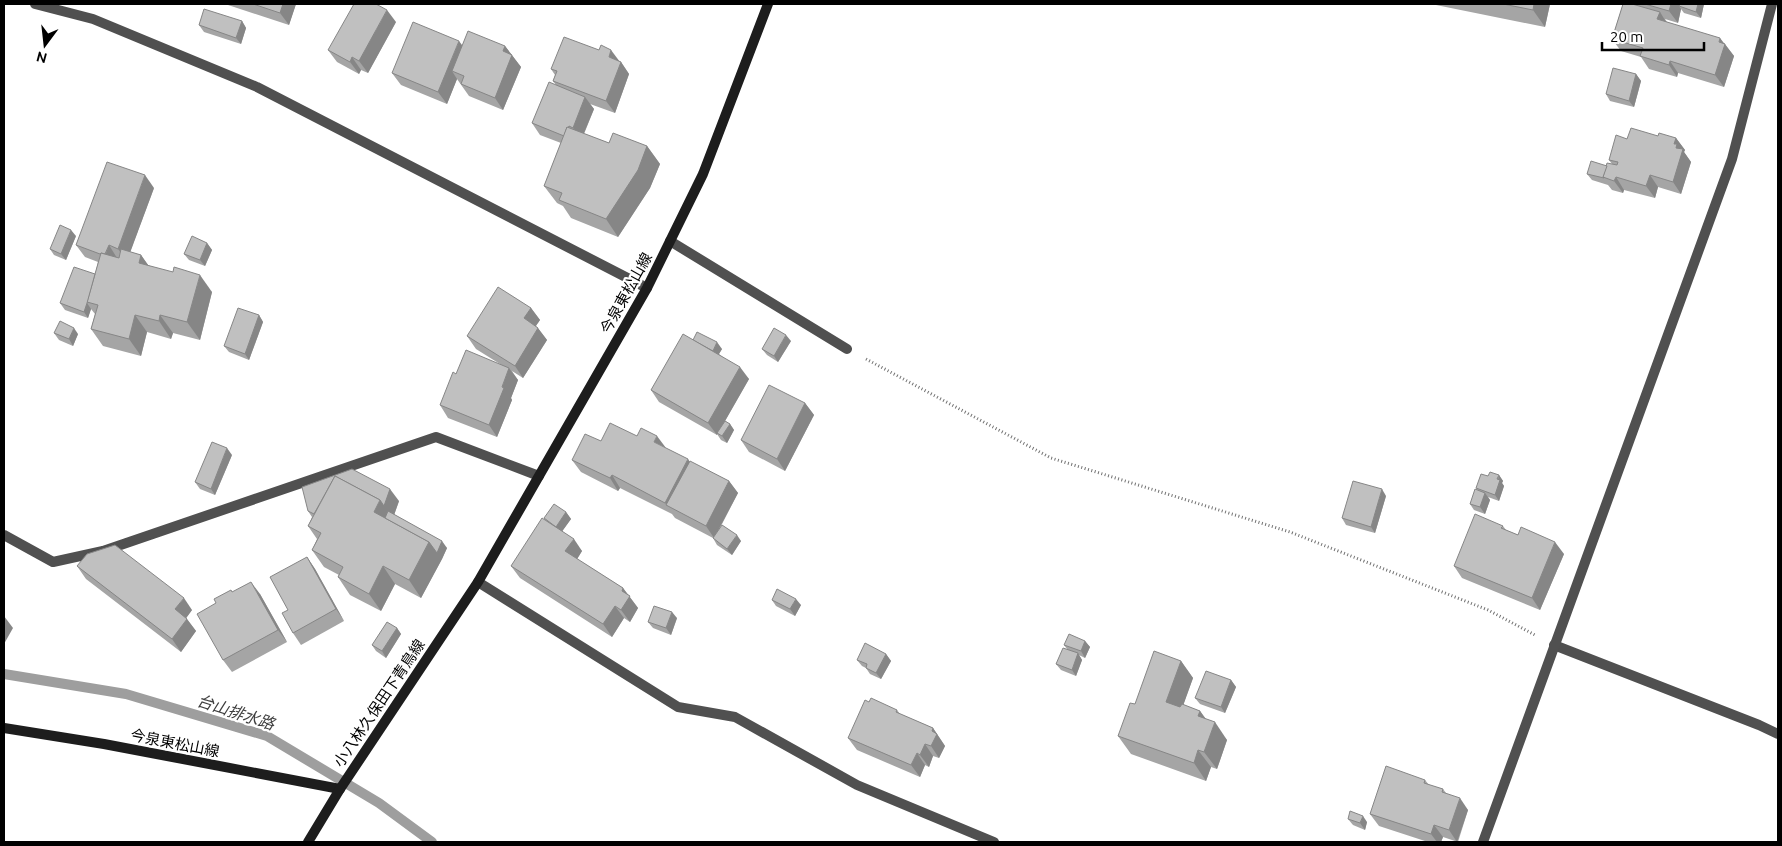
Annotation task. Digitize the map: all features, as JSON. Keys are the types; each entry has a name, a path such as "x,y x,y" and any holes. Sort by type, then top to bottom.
{"main road":[{"name":"今泉東松山線","path":"478,582 647,288 703,174 768,4"},
{"name":"小八林久保田下青鳥線","path":"308,842 340,789 478,582"},
{"name":"今泉東松山線","path":"4,728 104,744 340,789"}],"street":[{"path":"35,4 93,19 257,87 647,288"},
{"path":"1483,842 1732,159 1772,4"},
{"path":"670,241 847,349"},
{"path":"4,535 53,562 103,551 436,437 539,476"},
{"path":"478,582 678,707 735,717 857,785 994,842"},
{"path":"1554,645 1778,734"}],"path":[{"path":"847,349 1051,458 1290,532 1488,610 1554,645"}],"building":[{"path":"253,4 283,4 280,13"},
{"path":"354,4 376,4 387,10 359,61 352,57 350,62 328,50"},
{"path":"1503,4 1534,4 1533,10"},
{"path":"1623,4 1632,4 1660,12 1657,19 1720,38 1719,42 1725,44 1715,75 1670,61 1669,65 1640,56 1643,48 1612,39"},
{"path":"1645,4 1671,4 1669,11"},
{"path":"1680,4 1698,4 1696,12 1679,6"},
{"path":"204,9 242,21 236,38 199,25"},
{"path":"413,22 459,41 438,92 392,73"},
{"path":"468,31 505,46 503,51 512,55 495,98 461,84 464,76 452,71"},
{"path":"564,37 599,50 601,45 611,50 609,57 621,62 606,101 553,81 557,71 551,69"},
{"path":"1613,68 1636,74 1629,101 1606,94"},
{"path":"549,82 585,97 573,128 567,127 564,136 532,123"},
{"path":"567,127 609,143 613,133 647,146 638,170 606,219 559,200 562,193 544,186"},
{"path":"1631,128 1658,136 1659,133 1676,138 1674,144 1677,144 1676,148 1683,149 1673,182 1650,175 1646,186 1616,177 1614,181 1603,177 1607,163 1617,165 1618,162 1609,160 1616,135 1627,139"},
{"path":"1591,161 1607,166 1604,178 1587,174"},
{"path":"107,162 145,175 118,249 109,245 105,254 100,254 76,245"},
{"path":"60,225 71,230 61,254 50,249"},
{"path":"192,236 207,243 200,260 184,254"},
{"path":"121,249 141,255 139,263 173,272 174,267 200,275 187,322 160,315 159,321 135,315 129,339 91,329 98,305 87,302 101,253 119,258"},
{"path":"74,267 95,274 84,312 60,303"},
{"path":"498,287 531,308 524,318 538,328 515,366 467,336"},
{"path":"238,308 259,315 245,354 224,346"},
{"path":"60,321 74,328 69,339 54,333"},
{"path":"774,328 786,335 774,356 762,349"},
{"path":"697,332 717,342 713,351 693,340"},
{"path":"683,334 740,367 708,423 651,390"},
{"path":"466,350 509,368 502,387 504,388 489,425 440,405 453,372 456,374"},
{"path":"769,385 805,403 777,459 741,440"},
{"path":"725,421 730,424 722,436 717,433"},
{"path":"610,423 637,436 641,428 657,436 654,442 688,459 665,503 612,475 610,478 572,460 585,434 601,441"},
{"path":"212,442 227,448 211,489 195,482"},
{"path":"690,461 729,481 706,526 666,505"},
{"path":"352,469 390,489 384,506 380,500 335,476 314,514 308,511 302,487"},
{"path":"1490,472 1499,475 1497,479 1500,480 1495,495 1476,488 1481,474 1488,476"},
{"path":"335,476 380,500 374,512 429,542 409,580 383,566 369,594 338,577 343,567 312,550 321,533 308,526"},
{"path":"1353,481 1382,489 1371,527 1342,518"},
{"path":"1475,489 1485,493 1480,507 1470,504"},
{"path":"554,504 566,512 556,527 544,518"},
{"path":"388,511 442,541 437,553 429,542 385,518"},
{"path":"1475,514 1503,526 1501,528 1518,535 1521,527 1555,542 1532,598 1454,566"},
{"path":"542,518 574,539 565,551 623,588 622,591 630,596 621,610 615,606 603,624 511,566"},
{"path":"722,525 737,535 727,549 713,538"},
{"path":"115,545 184,598 175,609 187,619 172,639 77,566 87,554"},
{"path":"307,557 336,609 293,633 282,613 288,610 270,577"},
{"path":"251,582 278,630 223,660 197,614 216,603 214,599"},
{"path":"777,589 796,599 790,609 772,600"},
{"path":"654,606 672,612 666,628 648,622"},
{"path":"387,622 397,628 382,651 372,645"},
{"path":"1069,634 1085,641 1081,651 1064,645"},
{"path":"865,643 886,654 876,673 866,668 867,664 857,660"},
{"path":"1063,648 1078,653 1072,670 1056,664"},
{"path":"1154,651 1181,661 1166,702 1180,707 1182,704 1200,711 1198,716 1215,722 1204,752 1198,750 1194,763 1118,736 1130,703 1135,704"},
{"path":"1206,671 1231,680 1221,707 1195,698"},
{"path":"871,698 897,710 896,712 933,728 932,731 937,734 931,746 925,744 920,755 917,753 911,765 848,738 865,700 869,702"},
{"path":"1386,766 1425,780 1424,783 1443,789 1442,792 1460,798 1449,830 1434,825 1431,834 1370,814"},
{"path":"1350,811 1363,816 1360,823 1348,819"}],"waterway":[{"name":"台山排水路","path":"4,674 126,694 267,736 379,803 432,842"}]}
